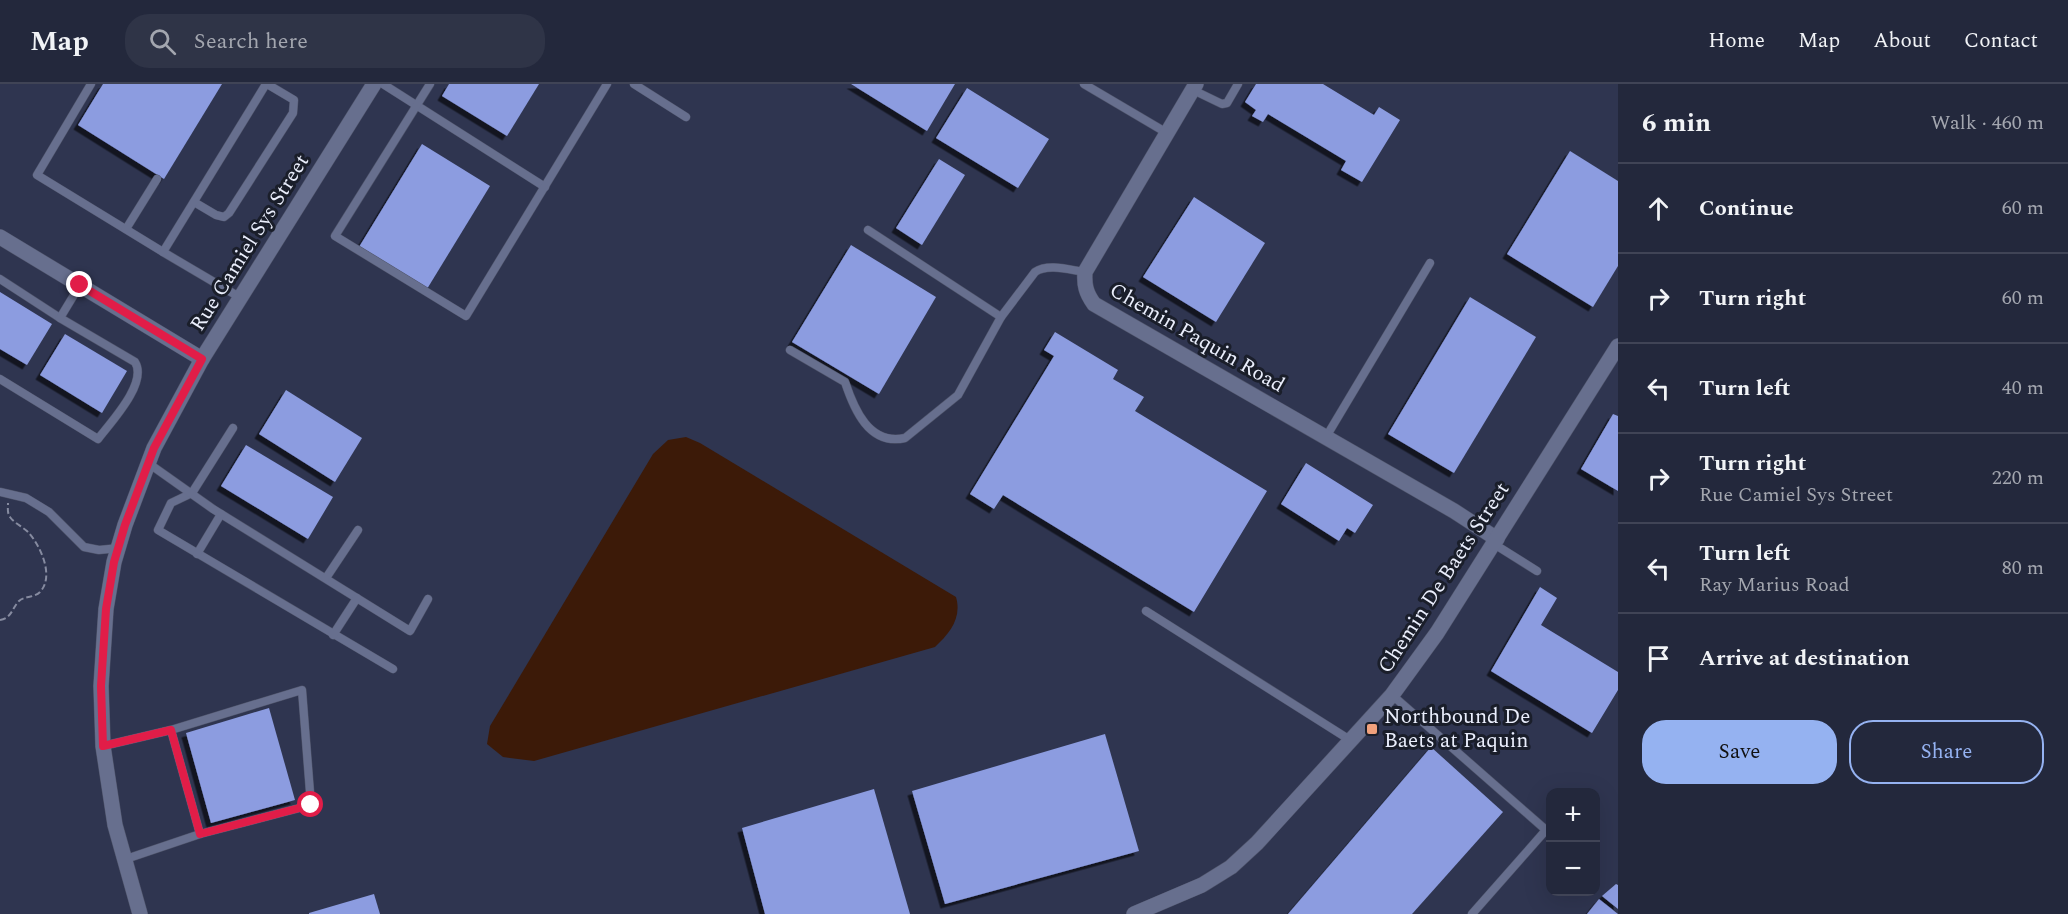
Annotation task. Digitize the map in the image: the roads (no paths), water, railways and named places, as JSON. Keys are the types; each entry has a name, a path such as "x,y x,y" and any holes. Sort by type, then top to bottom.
{"street":[{"name":"Rue Camiel Sys Street","path":"140,914 115,825 103,746 101,686 106,609 119,548 154,448 202,359 374,84"},
{"name":"Chemin Paquin Road","path":"1194,87 1085,272 1084,283 1087,294 1094,304 1454,511 1495,542"},
{"path":"1,240 202,359"},
{"name":"Chemin De Baets Street","path":"1134,914 1151,911 1231,867 1257,843 1392,695 1437,633 1618,346"}],"lane":[{"path":"91,84 37,175 241,298"},
{"path":"163,252 267,84 294,100 293,113 229,213 224,217 216,215 194,202"},
{"path":"383,84 544,187"},
{"path":"430,84 334,236 466,316 607,84"},
{"path":"634,84 686,117"},
{"path":"1083,84 1167,133"},
{"path":"1194,87 1222,104 1227,103 1238,84"},
{"path":"126,230 157,179"},
{"path":"868,230 1001,317"},
{"path":"1326,437 1430,263"},
{"path":"790,350 845,382 854,408 861,419 873,430 884,437 896,440 905,438 958,395 1001,317 1035,272 1041,268 1085,272"},
{"path":"0,279 135,362 139,377 135,388 98,439 0,379"},
{"path":"60,318 80,285"},
{"path":"233,428 192,493 171,502 158,530 393,669"},
{"path":"148,463 221,514 410,631 428,599"},
{"path":"0,492 26,498 49,512 84,547 99,550 119,548"},
{"path":"198,554 221,514"},
{"path":"326,579 358,530"},
{"path":"1495,542 1537,571"},
{"path":"333,635 357,598"},
{"path":"1146,611 1350,740"},
{"path":"103,746 171,730 302,690 311,805 200,834 123,860"},
{"path":"1392,695 1546,830 1472,914"},
{"path":"171,730 200,834"}],"place":[{"name":"Northbound De Baets at Paquin","path":"1372,729"}]}
